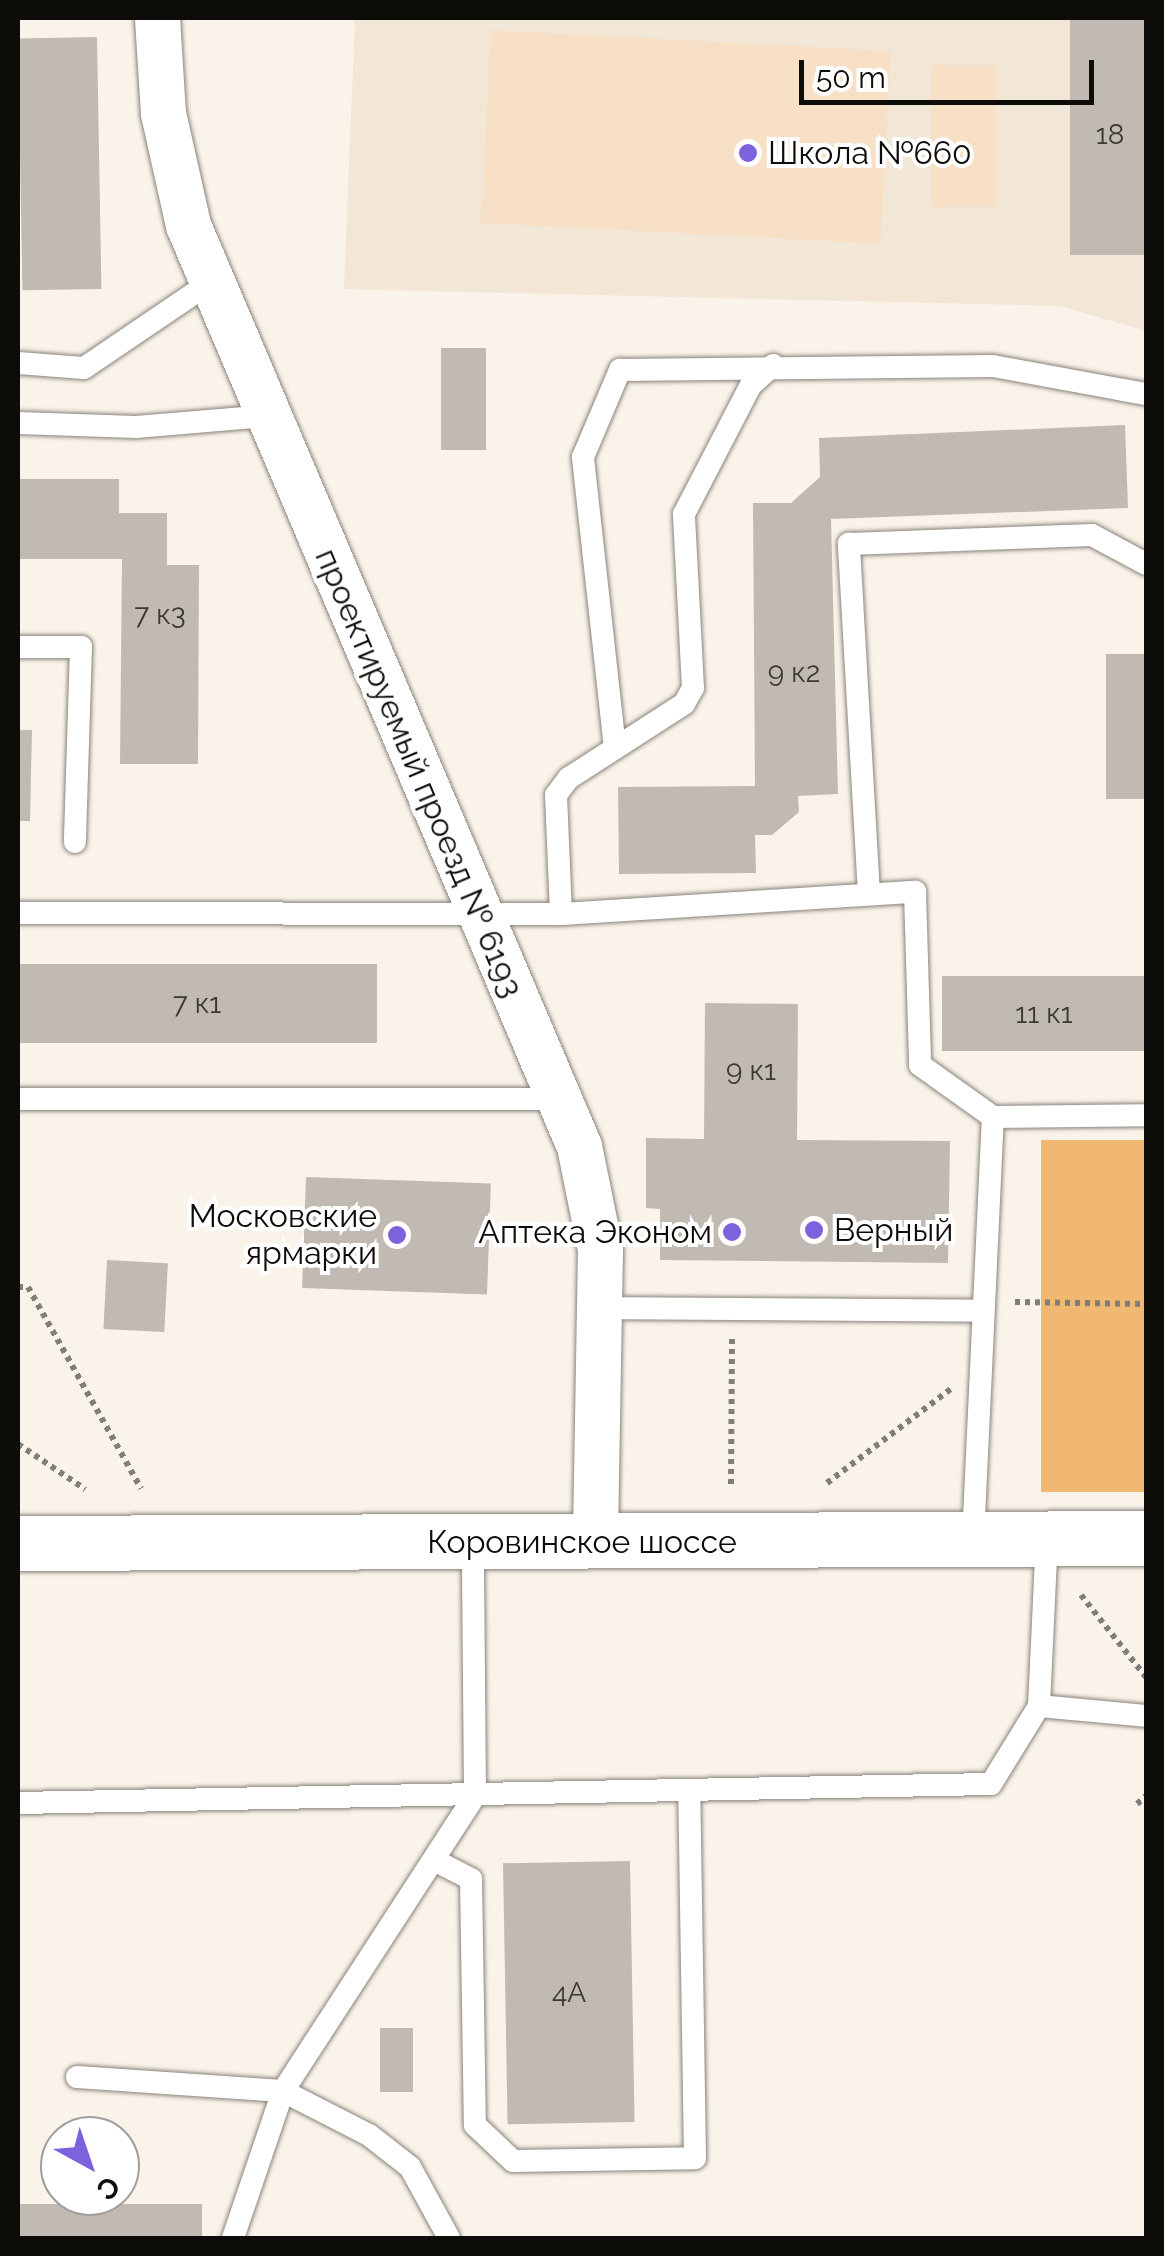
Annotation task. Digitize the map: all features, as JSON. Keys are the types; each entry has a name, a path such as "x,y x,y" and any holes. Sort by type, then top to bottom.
{"main road":[{"name":"Коровинское шоссе","path":"18,1543 1146,1538"}],"street":[{"name":"проектируемый проезд № 6193","path":"157,18 163,113 188,225 558,1098 591,1190 599,1308 595,1542"}],"lane":[{"path":"18,363 84,368 212,282"},
{"path":"561,914 556,796 569,778 684,704 692,688 684,514 751,385 773,365"},
{"path":"615,748 583,458 620,370 773,365 993,366 1146,394"},
{"path":"18,423 136,427 266,416"},
{"path":"869,894 849,544 1092,535 1146,564"},
{"path":"18,647 81,648 75,842"},
{"path":"18,913 561,914 915,892 920,1065 993,1117 1146,1115"},
{"path":"18,1099 558,1098"},
{"path":"973,1539 993,1117"},
{"path":"599,1308 983,1306"},
{"path":"18,1802 990,1784 1039,1706 1047,1538"},
{"path":"233,2238 283,2091 476,1795 473,1543"},
{"path":"1039,1706 1146,1716"},
{"path":"434,1860 471,1879 475,2125 513,2161 695,2158 689,1790"},
{"path":"77,2077 283,2091 369,2135 410,2166 449,2238"}],"path":[{"path":"18,1287 28,1287 140,1488"},
{"path":"983,1306 1146,1304"},
{"path":"731,1484 733,1310"},
{"path":"827,1483 980,1367"},
{"path":"18,1444 85,1489"},
{"path":"1081,1595 1146,1677"},
{"path":"1136,1804 1146,1796"}],"shaded area":[{"name":"Школа №660","path":"355,18 1146,18 1146,331 1060,306 344,289"},
{"path":"491,30 890,51 880,244 481,223"},
{"path":"931,65 996,65 996,207 931,207"},
{"path":"1041,1140 1146,1140 1146,1492 1041,1492"}],"building":[{"path":"1070,18 1146,18 1146,255 1070,255"},
{"path":"97,37 101,289 22,290 18,38"},
{"path":"441,348 486,348 486,450 441,450"},
{"path":"1125,425 1128,508 831,519 838,794 798,796 799,812 772,835 755,835 756,873 619,874 618,787 755,786 753,503 791,503 820,477 819,438"},
{"path":"18,479 119,479 119,513 167,513 167,565 199,565 198,764 120,764 122,559 18,559"},
{"path":"1106,654 1146,654 1146,799 1106,799"},
{"path":"18,730 32,730 30,821 18,821"},
{"path":"18,964 377,964 377,1043 18,1043"},
{"path":"942,976 1146,976 1146,1051 942,1051"},
{"path":"705,1003 798,1004 797,1140 950,1141 948,1263 660,1260 660,1209 646,1208 646,1138 704,1139"},
{"name":"Московские ярмарки","path":"306,1177 491,1183 487,1294 302,1288"},
{"path":"107,1260 168,1263 164,1332 103,1329"},
{"path":"630,1861 635,2122 508,2124 503,1863"},
{"path":"380,2028 413,2028 413,2092 380,2092"},
{"path":"18,2204 40,2204 40,2216 140,2216 140,2204 202,2204 202,2238 18,2238"}],"place":[{"name":"Школа №660","path":"748,153"},
{"name":"Верный","path":"814,1230"},
{"name":"Аптека Эконом","path":"732,1232"},
{"name":"Московские ярмарки","path":"397,1235"}]}
